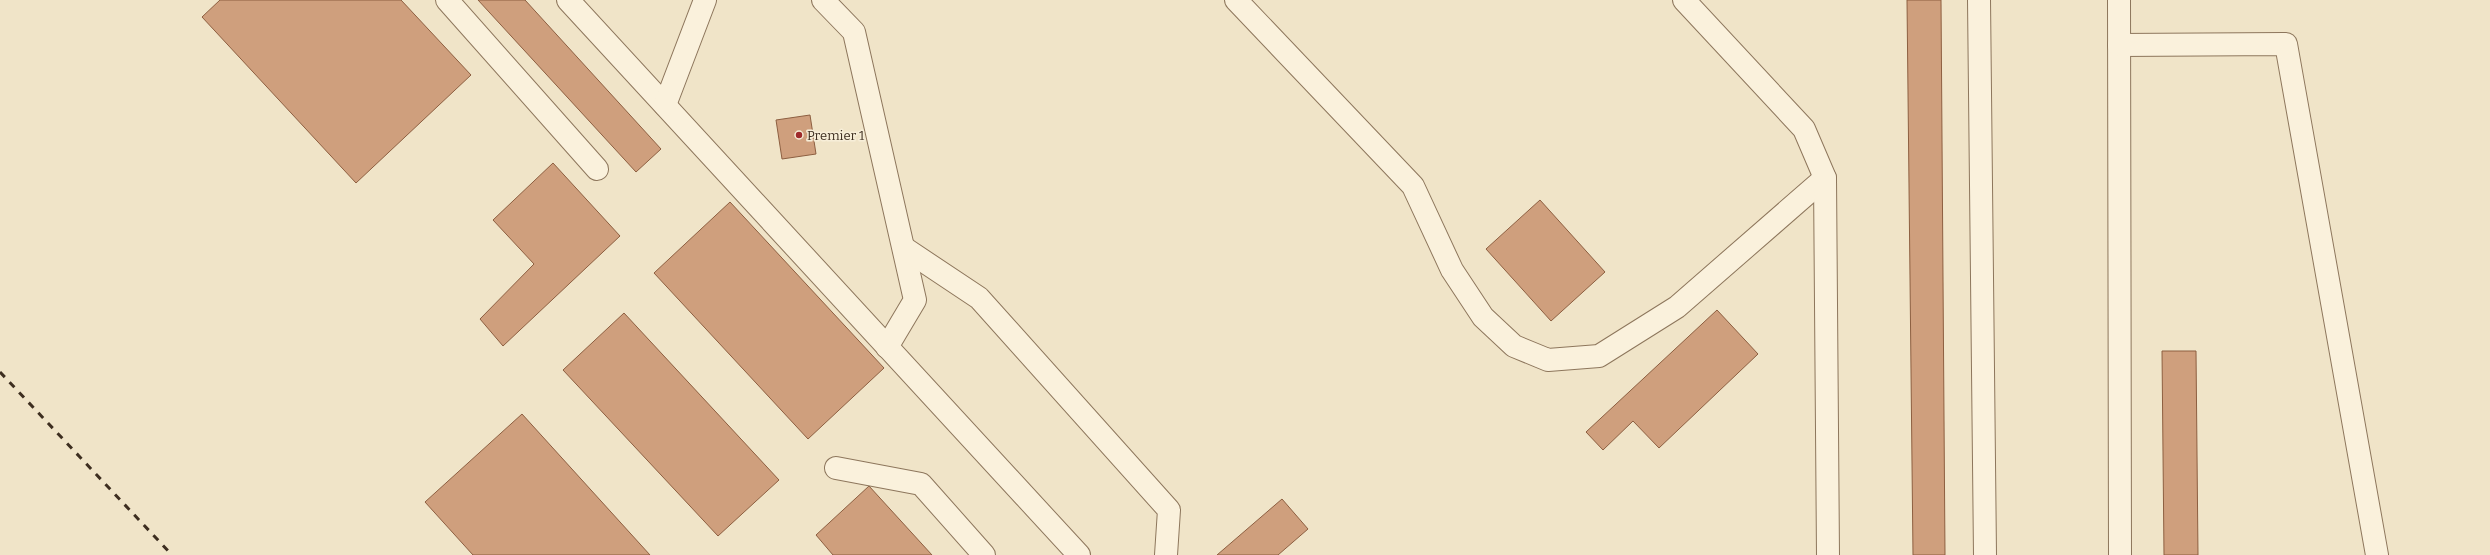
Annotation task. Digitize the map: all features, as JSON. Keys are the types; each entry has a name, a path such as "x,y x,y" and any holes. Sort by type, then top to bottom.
{"lane":[{"path":"447,0 597,169"},
{"path":"568,0 1079,555"},
{"path":"665,105 705,0"},
{"path":"823,0 854,32 915,300 887,347"},
{"path":"1236,0 1413,186 1452,270 1483,316 1514,346 1548,360 1599,356 1677,307 1825,178"},
{"path":"1684,0 1804,129 1825,178 1828,555"},
{"path":"1978,0 1985,555"},
{"path":"2119,0 2120,555"},
{"path":"2119,45 2286,44 2377,555"},
{"path":"904,248 979,298 1169,510 1166,555"},
{"path":"836,468 921,484 984,555"}],"building":[{"path":"220,0 401,0 471,75 356,183 202,17"},
{"path":"478,0 525,0 661,149 636,172"},
{"path":"1907,0 1941,0 1945,555 1913,555"},
{"path":"810,115 816,154 782,159 776,120"},
{"path":"553,163 620,236 503,346 480,319 534,264 493,220"},
{"path":"1540,200 1605,272 1551,321 1486,249"},
{"path":"730,202 884,368 808,439 654,273"},
{"path":"1717,310 1758,354 1659,448 1633,421 1603,450 1586,432"},
{"path":"624,313 779,480 718,536 563,370"},
{"path":"2162,351 2196,351 2198,555 2164,555"},
{"path":"522,414 650,555 473,555 425,502"},
{"path":"869,486 932,555 833,555 816,535"},
{"path":"1282,499 1308,529 1278,555 1217,555"}],"railway":[{"path":"0,372 172,555"}],"place":[{"name":"Premier 1","path":"799,135"}]}
